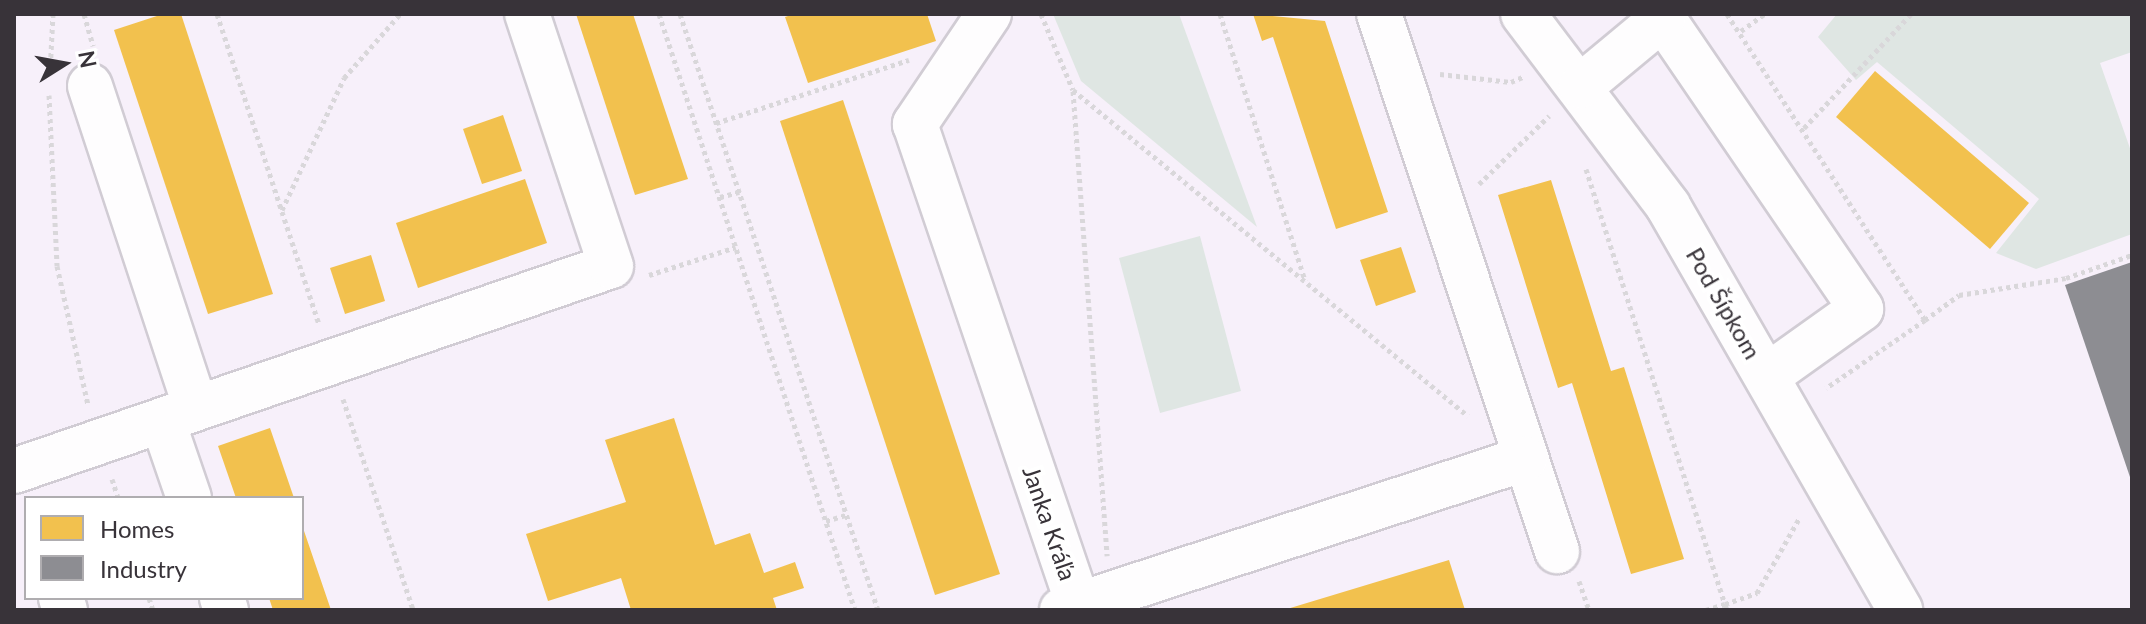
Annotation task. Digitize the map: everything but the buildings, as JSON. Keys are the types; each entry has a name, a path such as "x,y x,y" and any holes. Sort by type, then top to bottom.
{"street":[{"path":"19,472 331,360 611,266 527,14"},
{"path":"1379,14 1516,461 1557,551"},
{"name":"Pod Šípkom","path":"1523,14 1569,98 1668,206 1900,610"},
{"path":"1569,98 1662,16 1861,309 1767,376"},
{"name":"Janka Kráľa","path":"980,27 915,124 1083,602 1516,461"},
{"path":"90,86 179,414 189,496"}],"path":[{"path":"53,14 46,147 57,266 100,444"},
{"path":"217,14 413,610"},
{"path":"282,211 344,78 400,14"},
{"path":"659,14 855,610"},
{"path":"680,14 878,610"},
{"path":"1041,14 1073,90 1083,602"},
{"path":"1220,14 1305,282"},
{"path":"1741,31 1764,14"},
{"path":"1804,128 1911,14"},
{"path":"716,123 980,27"},
{"path":"1445,72 1511,82 1532,73"},
{"path":"1073,90 1484,430 1516,461"},
{"path":"1473,189 1569,98"},
{"path":"1584,163 1726,607"},
{"path":"720,197 739,192"},
{"path":"633,280 736,247"},
{"path":"1925,320 1959,295 2066,278 2132,255"},
{"path":"1706,610 1726,607 1757,593 1824,474"},
{"path":"826,521 846,515"}],"shaded area":[{"path":"1053,14 1179,14 1257,227 1081,81"},
{"path":"1837,14 2132,14 2132,52 2100,63 2132,154 2132,234 2036,269 1996,253 2039,199 1877,62 1856,80 1818,37"},
{"path":"1200,236 1241,391 1160,413 1119,258"}]}
